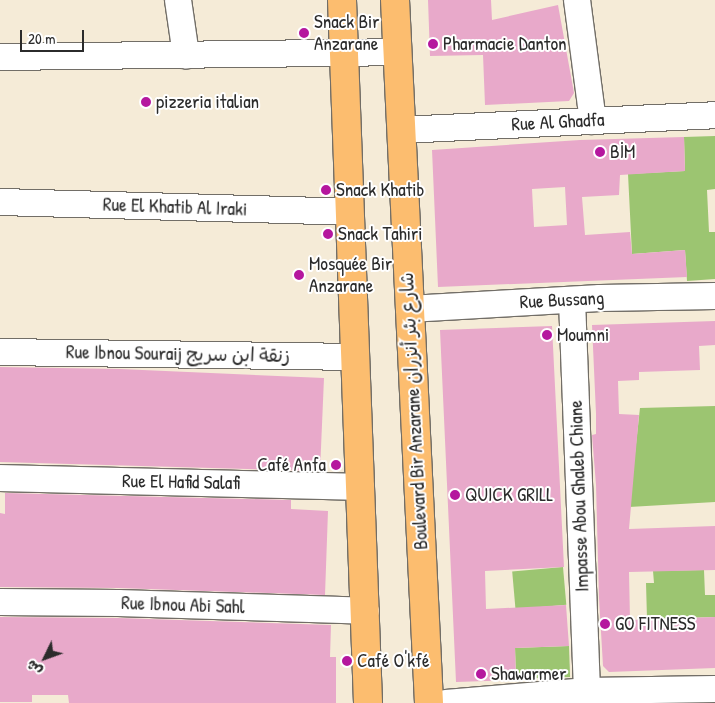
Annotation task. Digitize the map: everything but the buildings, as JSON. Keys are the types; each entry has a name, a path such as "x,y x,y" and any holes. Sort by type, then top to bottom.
{"main road":[{"path":"342,0 368,703"},
{"name":"Boulevard Bir Anzarane شارع بئر أنزران","path":"394,0 429,703"}],"street":[{"path":"178,0 186,55"},
{"path":"577,0 593,121"},
{"path":"0,57 397,52"},
{"name":"Rue Al Ghadfa","path":"401,130 715,115"},
{"name":"Rue El Khatib Al Iraki","path":"0,202 350,212"},
{"name":"Rue Bussang","path":"409,309 648,296 715,296"},
{"name":"Impasse Abou Ghaleb Chiane","path":"572,300 587,691"},
{"name":"Rue Ibnou Souraij زنقة ابن سريج","path":"0,352 356,357"},
{"name":"Rue El Hafid Salafi","path":"0,478 361,486"},
{"name":"Rue Ibnou Abi Sahl","path":"0,602 118,603 366,611"},
{"path":"446,703 587,691 715,689"}],"green space":[{"path":"715,136 715,189 707,190 709,232 715,232 715,279 687,281 685,250 632,254 628,174 685,171 684,137"},
{"path":"715,406 715,502 629,507 640,408"},
{"path":"563,567 566,605 516,609 512,571"},
{"path":"704,570 705,595 715,595 715,617 647,619 646,583 654,583 653,571"},
{"path":"569,646 570,677 516,679 515,648"}],"place":[{"name":"Snack Bir Anzarane","path":"304,33"},
{"name":"Pharmacie Danton","path":"433,44"},
{"name":"pizzeria italian","path":"146,102"},
{"name":"BİM","path":"600,152"},
{"name":"Snack Khatib","path":"326,190"},
{"name":"Snack Tahiri","path":"328,234"},
{"name":"Mosquée Bir Anzarane","path":"299,275"},
{"name":"Moumni","path":"547,335"},
{"name":"Café Anfa","path":"336,465"},
{"name":"QUICK GRILL","path":"455,495"},
{"name":"GO FITNESS","path":"605,624"},
{"name":"Café O'kfé","path":"347,661"},
{"name":"Shawarmer","path":"481,674"}]}
